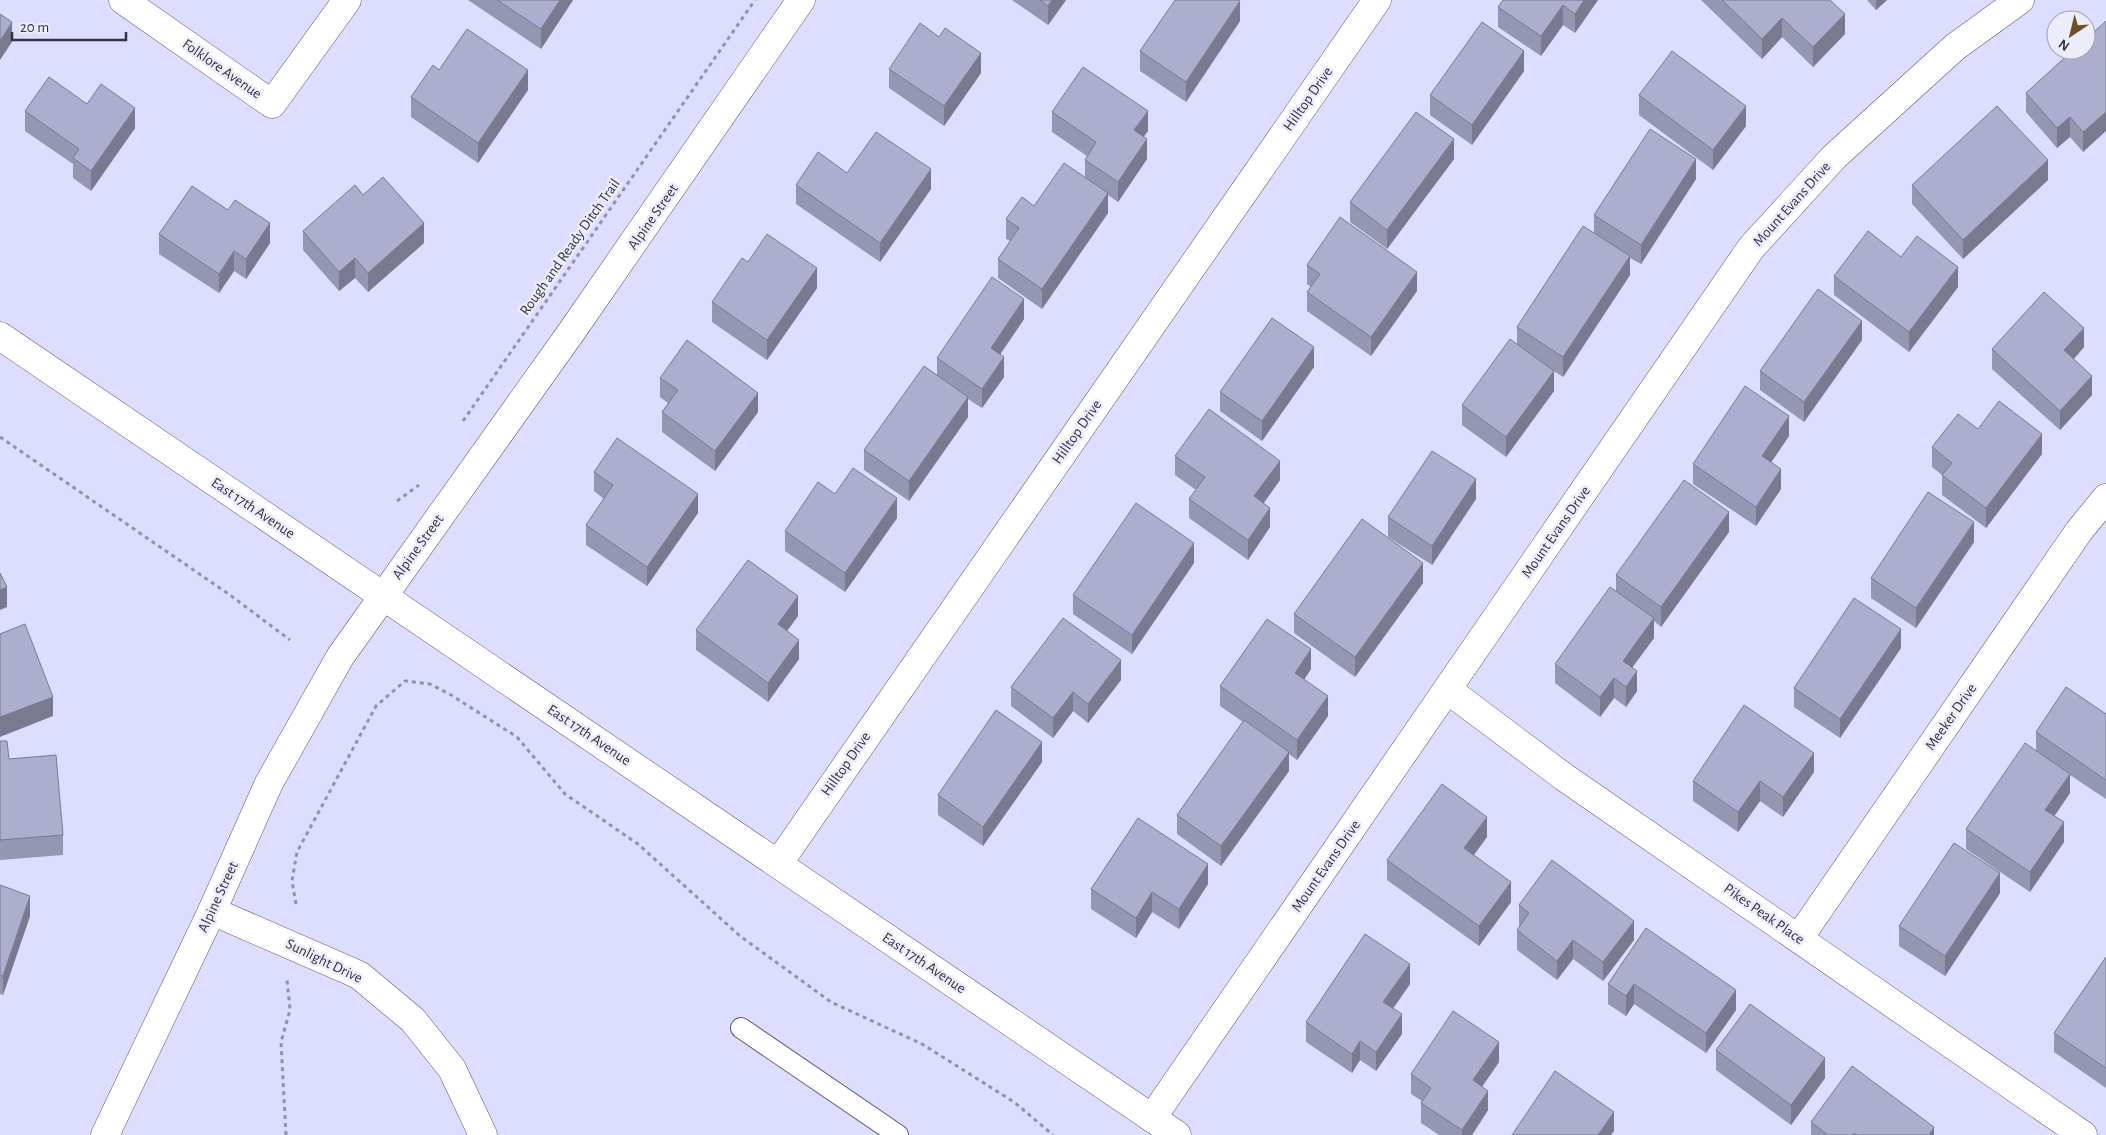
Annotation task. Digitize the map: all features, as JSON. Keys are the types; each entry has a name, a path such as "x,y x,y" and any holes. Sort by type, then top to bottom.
{"street":[{"name":"Folklore Avenue","path":"123,0 272,104 347,0"},
{"name":"Alpine Street","path":"105,1135 212,911 269,783 340,657 578,324 802,0"},
{"name":"Hilltop Drive","path":"778,864 1377,0"},
{"name":"Mount Evans Drive","path":"1152,1118 1751,248 1834,157 1955,47 2020,0"},
{"name":"East 17th Avenue","path":"0,336 1177,1135"},
{"name":"Meeker Drive","path":"1798,938 2079,531 2106,498"},
{"name":"Pikes Peak Place","path":"1448,690 1564,776 2082,1135"},
{"name":"Sunlight Drive","path":"212,911 359,975 413,1020 452,1069 483,1135"}],"lane":[{"path":"741,1028 898,1135"}],"path":[{"name":"Rough and Ready Ditch Trail","path":"463,422 755,0"},
{"path":"0,437 230,595 290,640"},
{"path":"397,501 418,486 424,478"},
{"path":"296,904 292,881 297,852 376,706 405,681 430,684 451,695 517,737 565,794 638,844 740,936 832,1002 922,1044 1014,1102 1053,1135"},
{"path":"286,1135 281,1042 290,1010 287,976"}],"building":[{"path":"497,0 560,0 541,29"},
{"path":"1040,0 1052,0 1048,6"},
{"path":"1175,0 1240,1 1186,82 1140,51"},
{"path":"1503,0 1584,0 1575,14 1563,5 1541,36 1498,7"},
{"path":"1722,0 1830,0 1845,14 1813,47 1782,18 1762,39"},
{"path":"0,14 12,22 0,41"},
{"path":"2106,21 2106,112 2083,132 2070,117 2057,128 2026,93 2062,60 2096,60 2096,30"},
{"path":"1482,22 1524,51 1472,125 1430,95"},
{"path":"920,23 939,37 945,28 981,53 944,106 889,69"},
{"path":"467,29 528,70 478,143 411,97 433,65 439,70"},
{"path":"1672,51 1746,106 1713,150 1639,95"},
{"path":"1083,67 1148,111 1134,130 1147,139 1118,182 1085,160 1096,142 1052,112"},
{"path":"49,77 87,104 101,84 135,108 91,171 73,158 79,149 25,111"},
{"path":"1997,106 2048,160 1963,240 1912,185"},
{"path":"1416,112 1454,139 1387,230 1350,202"},
{"path":"1650,129 1696,159 1641,245 1594,215"},
{"path":"876,132 931,169 880,243 796,185 818,152 847,173"},
{"path":"1064,163 1108,193 1042,289 998,259 1019,228 1006,219 1022,197 1034,206"},
{"path":"383,177 424,223 368,273 355,258 339,272 303,231 355,185 363,195"},
{"path":"192,186 228,210 235,200 270,223 246,259 234,251 219,274 159,234"},
{"path":"1340,217 1417,272 1371,337 1307,292 1320,274 1307,265"},
{"path":"1583,226 1630,256 1563,357 1517,327"},
{"path":"1868,231 1901,257 1917,236 1958,267 1909,332 1834,276"},
{"path":"767,234 817,268 767,340 712,302 742,258 748,262"},
{"path":"992,277 1024,299 991,348 1004,357 982,389 937,358"},
{"path":"1818,289 1862,321 1804,402 1760,371"},
{"path":"2044,292 2084,328 2064,350 2092,376 2060,411 1992,349"},
{"path":"1272,318 1314,347 1262,421 1220,392"},
{"path":"1510,339 1554,371 1506,437 1462,405"},
{"path":"687,340 758,393 715,451 662,412 678,390 660,378"},
{"path":"924,366 968,397 909,481 864,450"},
{"path":"1745,386 1789,416 1762,456 1781,469 1756,507 1693,464"},
{"path":"1999,401 2042,434 1986,508 1942,475 1952,463 1932,447 1958,414 1978,429"},
{"path":"1209,409 1280,461 1254,496 1270,508 1248,540 1189,499 1205,477 1175,456"},
{"path":"617,438 698,494 647,567 586,525 613,485 594,472"},
{"path":"1432,451 1476,479 1432,546 1388,517"},
{"path":"853,468 897,498 845,573 785,531 818,482 835,494"},
{"path":"1684,480 1729,512 1661,607 1616,575"},
{"path":"1928,492 1974,522 1916,608 1871,578"},
{"path":"1136,503 1194,543 1132,635 1073,595"},
{"path":"1362,519 1423,563 1355,657 1294,614"},
{"path":"748,560 798,596 778,624 799,640 768,683 696,630"},
{"path":"0,573 7,587 0,590"},
{"path":"1610,587 1654,618 1623,661 1637,671 1626,687 1614,678 1600,697 1555,664"},
{"path":"1854,598 1901,629 1840,719 1794,688"},
{"path":"1063,618 1121,660 1088,704 1073,692 1053,718 1011,687"},
{"path":"1267,619 1311,649 1295,673 1328,696 1297,740 1220,686"},
{"path":"25,624 53,697 0,717 0,634"},
{"path":"2066,687 2106,714 2106,780 2036,732"},
{"path":"1744,705 1814,753 1783,797 1760,781 1738,812 1693,781"},
{"path":"996,710 1042,742 983,827 938,795"},
{"path":"1244,720 1289,752 1221,846 1177,815"},
{"path":"0,741 7,741 9,759 56,755 63,835 0,840"},
{"path":"2025,743 2070,774 2045,810 2064,822 2030,872 1966,829"},
{"path":"1442,784 1487,817 1464,848 1511,882 1479,926 1387,860"},
{"path":"1138,818 1208,864 1179,909 1152,892 1136,918 1091,889"},
{"path":"1954,843 2000,873 1945,956 1899,926"},
{"path":"1552,860 1634,921 1603,962 1573,940 1557,961 1517,930 1529,913 1519,905"},
{"path":"0,885 30,896 3,976 0,975"},
{"path":"1646,928 1736,990 1706,1033 1634,984 1626,996 1608,984"},
{"path":"1365,934 1410,964 1383,1002 1402,1014 1376,1052 1360,1041 1352,1054 1306,1022"},
{"path":"2106,957 2106,1068 2054,1033"},
{"path":"1750,1004 1825,1058 1791,1105 1716,1050"},
{"path":"1453,1011 1499,1042 1473,1080 1488,1091 1462,1130 1421,1103 1431,1088 1411,1074"},
{"path":"1852,1066 1934,1127 1929,1135 1857,1135 1854,1133 1853,1135 1828,1135 1811,1122"},
{"path":"1555,1071 1614,1112 1598,1135 1512,1135"}]}
